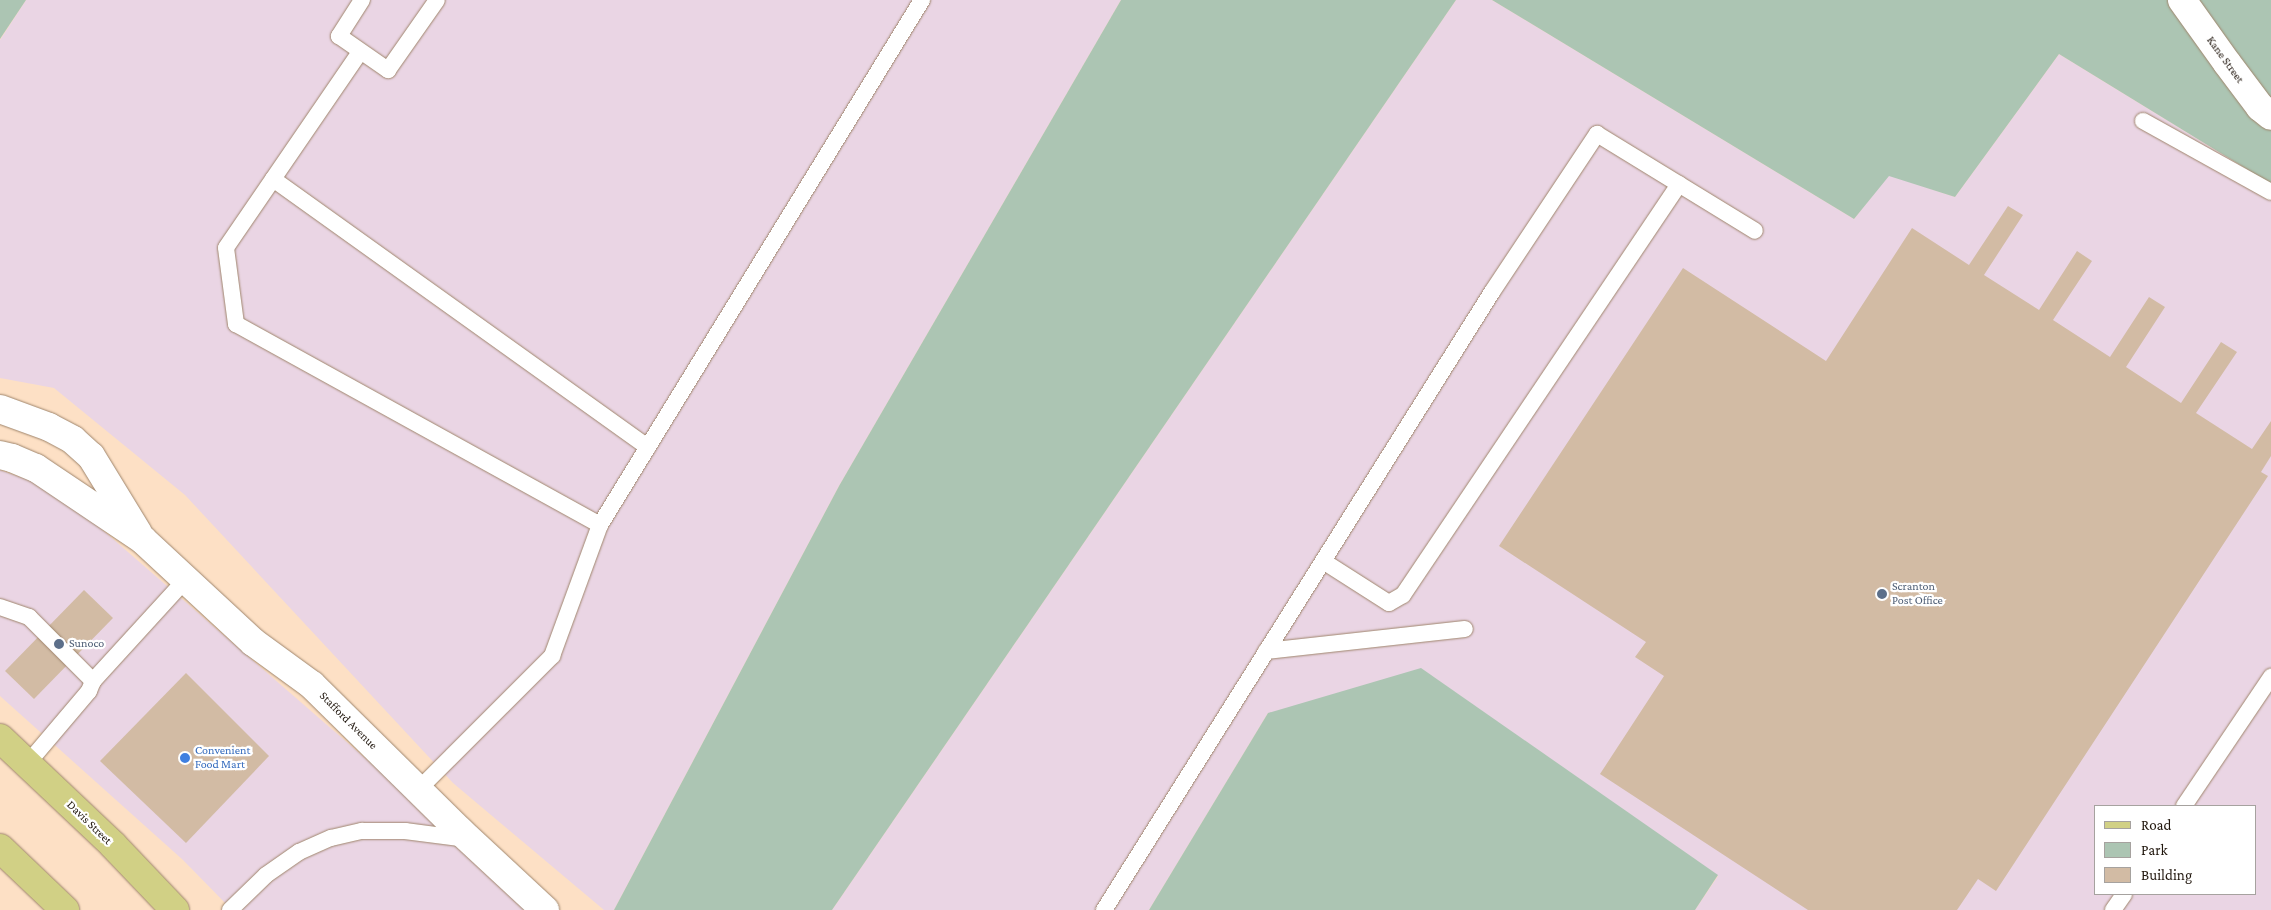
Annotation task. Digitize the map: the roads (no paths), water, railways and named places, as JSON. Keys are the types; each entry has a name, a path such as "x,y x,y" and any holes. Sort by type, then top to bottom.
{"main road":[{"name":"Davis Street","path":"0,738 113,845 175,910"},
{"path":"0,848 65,910"}],"street":[{"name":"Kane Street","path":"2182,0 2226,64 2260,107 2271,116"},
{"name":"Stafford Avenue","path":"0,409 49,427 73,440 91,456 143,540"},
{"name":"Stafford Avenue","path":"0,456 12,458 36,468 143,540 253,642 312,685 468,839 545,910"}],"lane":[{"path":"362,0 339,36 388,70 437,0"},
{"path":"418,790 552,656 600,525 922,0"},
{"path":"360,52 226,248 236,324 600,525"},
{"path":"2143,121 2271,192"},
{"path":"1104,910 1492,292 1597,134 1754,231"},
{"path":"272,179 648,447"},
{"path":"1323,561 1389,603 1403,595 1678,184"},
{"path":"27,764 89,691 93,681 186,579"},
{"path":"0,607 29,618 93,681"},
{"path":"1266,651 1465,628"},
{"path":"2185,805 2271,677"},
{"path":"230,910 266,875 299,852 331,838 362,832 405,832 468,839"},
{"path":"2113,910 2123,895"}],"place":[{"name":"Scranton Post Office","path":"1882,594"},
{"name":"Sunoco","path":"59,644"},
{"name":"Convenient Food Mart","path":"185,758"}]}
